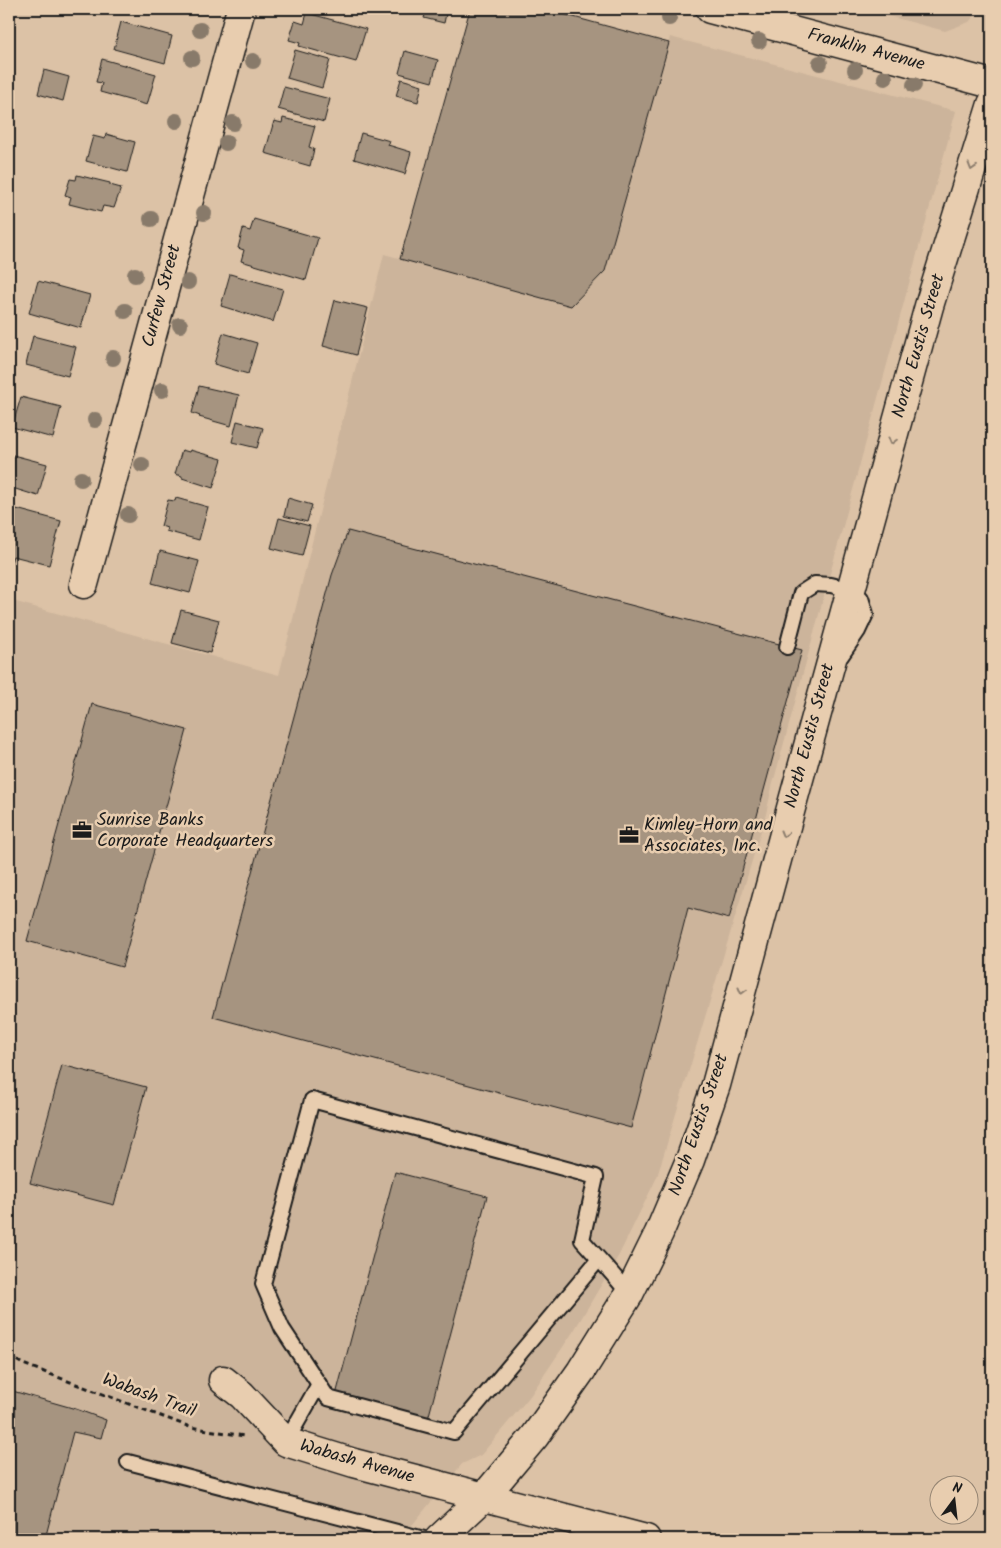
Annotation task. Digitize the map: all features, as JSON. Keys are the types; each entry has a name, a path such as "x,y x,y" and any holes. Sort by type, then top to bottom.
{"street":[{"name":"Curfew Street","path":"84,584 241,9"},
{"name":"Franklin Avenue","path":"710,9 992,84"},
{"name":"North Eustis Street","path":"484,1497 535,1436 581,1371 629,1294 659,1233 690,1160 716,1085 929,306 992,104"},
{"name":"Wabash Avenue","path":"223,1380 242,1395 286,1442 354,1463 646,1539"},
{"path":"439,1539 484,1497"}],"lane":[{"path":"787,647 801,593 815,584 831,585 851,590"},
{"path":"599,1259 454,1432 328,1398 282,1328 263,1284 312,1100 596,1177 582,1240 599,1259 629,1294"},
{"path":"286,1442 319,1384"},
{"path":"128,1462 424,1539"}],"path":[{"name":"Wabash Trail","path":"9,1356 24,1364 190,1427 248,1436"}],"shaded area":[{"path":"862,9 980,9 969,22 945,31"},
{"path":"670,37 956,111 766,814 657,1177 619,1255 575,1329 530,1396 481,1455 462,1464 413,1524 397,1539 9,1539 9,600 279,675 384,254 571,306 605,271"}],"building":[{"path":"427,9 447,9 444,23 424,18"},
{"path":"470,9 544,9 669,43 605,271 571,306 400,259"},
{"path":"307,13 366,29 356,62 299,46 300,43 289,40 295,21 304,24"},
{"path":"121,22 172,36 165,63 114,49"},
{"path":"295,50 330,60 322,88 287,78"},
{"path":"405,51 438,60 432,82 399,73"},
{"path":"102,59 156,74 147,105 100,92 102,83 96,82"},
{"path":"44,70 69,77 63,101 38,94"},
{"path":"401,79 422,85 418,102 396,96"},
{"path":"284,87 330,99 324,122 278,109"},
{"path":"283,118 315,126 309,147 314,149 310,166 265,153 274,121 282,123"},
{"path":"361,133 390,141 388,145 411,152 405,174 354,159"},
{"path":"106,134 135,142 127,172 86,161 93,136 105,139"},
{"path":"77,175 110,183 110,185 121,188 114,208 103,206 101,212 69,204 71,197 65,195 70,179 76,180"},
{"path":"254,219 318,238 306,280 241,261 244,250 238,248 243,229 250,231"},
{"path":"230,274 283,289 273,322 221,306"},
{"path":"38,281 90,295 81,328 29,313"},
{"path":"335,300 368,308 356,355 323,346"},
{"path":"223,333 257,343 248,374 214,364"},
{"path":"33,336 76,347 68,376 26,365"},
{"path":"199,386 239,395 231,426 199,417 192,413"},
{"path":"21,397 61,407 53,438 12,427"},
{"path":"237,421 263,428 257,448 232,442"},
{"path":"182,450 189,452 190,450 222,459 213,488 175,474"},
{"path":"9,454 47,464 38,496 9,487"},
{"path":"176,498 208,507 199,540 166,531 167,528 161,526 168,500 175,501"},
{"path":"288,498 312,505 307,522 284,516"},
{"path":"9,507 61,521 49,565 13,556 9,571"},
{"path":"279,518 310,526 302,556 271,548"},
{"path":"348,531 802,650 729,919 688,908 631,1128 213,1017 332,575"},
{"path":"160,551 199,561 190,593 152,583"},
{"path":"181,610 219,620 210,653 172,643"},
{"path":"92,704 187,730 122,967 27,941"},
{"path":"62,1065 146,1087 114,1205 30,1183"},
{"path":"395,1172 487,1196 428,1419 336,1395"},
{"path":"9,1390 76,1409 106,1420 101,1438 73,1432 45,1539 9,1539"}],"place":[{"name":"Sunrise Banks Corporate Headquarters","path":"82,830"},
{"name":"Kimley-Horn and Associates, Inc.","path":"629,835"}]}
